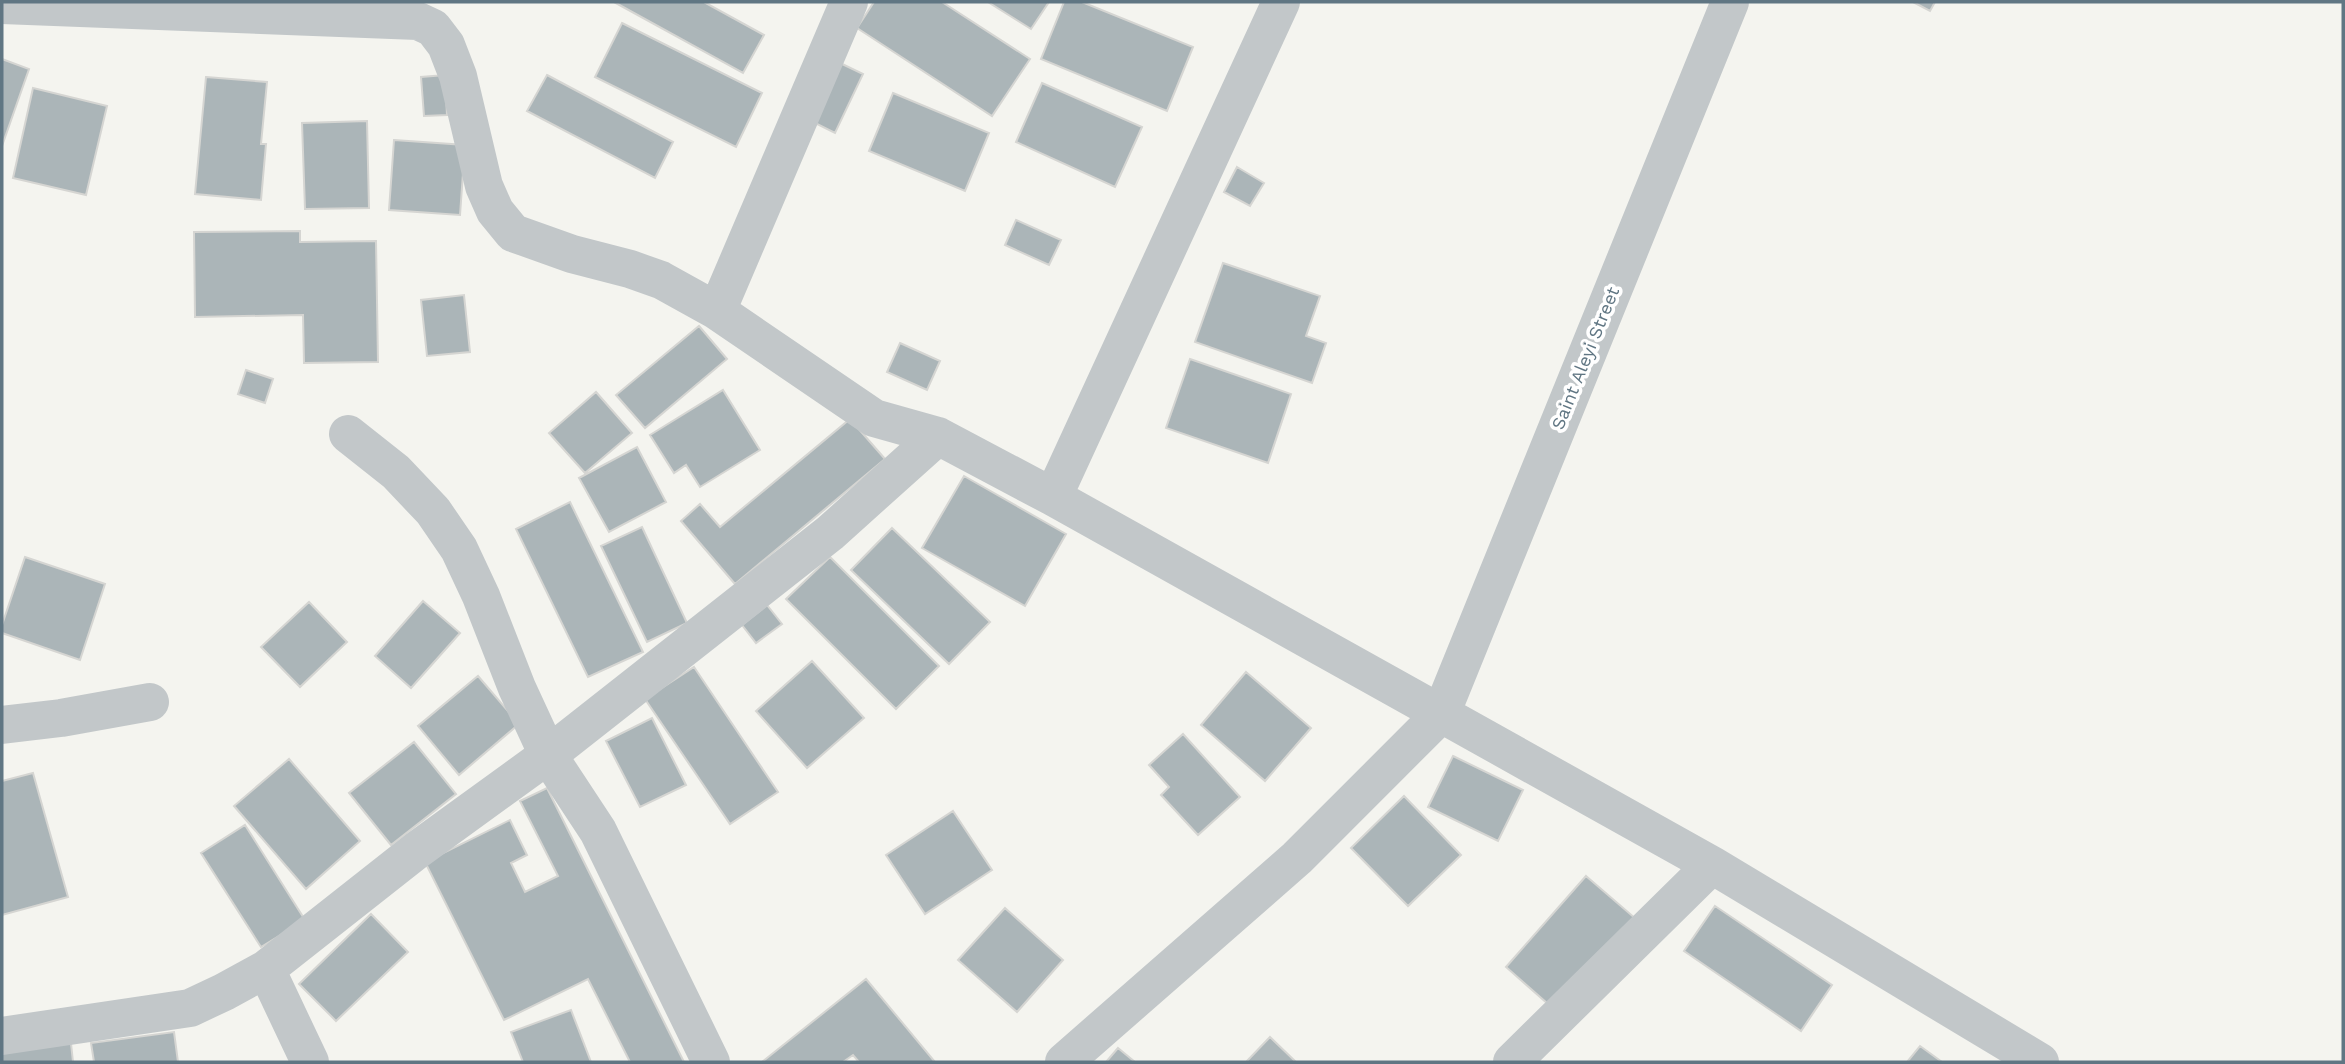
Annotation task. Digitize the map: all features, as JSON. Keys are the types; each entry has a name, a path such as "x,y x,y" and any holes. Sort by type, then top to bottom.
{"street":[{"path":"717,310 849,2"},
{"path":"1053,498 1281,2"},
{"name":"Saint Aleyi Street","path":"1441,714 1730,2"},
{"path":"2,5 242,9 418,21 438,15 458,76 484,186 495,211 513,233 572,254 630,269 661,281 717,310 874,418 938,436 1053,498 1712,865 2039,1062"},
{"path":"348,434 396,472 433,511 459,549 548,755 598,831 711,1062"},
{"path":"2,1036 190,1007 266,969 417,850 548,755 830,533 938,436"},
{"path":"2,725 61,718 150,702"},
{"path":"1064,1062 1297,858 1441,714"},
{"path":"1512,1062 1712,865"},
{"path":"266,969 310,1062"}],"building":[{"path":"614,2 704,2 764,35 743,73"},
{"path":"874,2 942,2 1030,59 992,116 857,28"},
{"path":"988,2 1049,2 1031,29"},
{"path":"1064,2 1082,2 1193,47 1167,111 1041,59"},
{"path":"1913,2 1935,2 1930,11"},
{"path":"622,23 762,93 736,147 595,77"},
{"path":"2,59 29,69 2,146"},
{"path":"838,62 863,74 835,133 811,121"},
{"path":"445,75 447,115 424,116 421,77"},
{"path":"547,75 673,142 655,178 527,111"},
{"path":"206,77 267,82 261,144 266,144 261,200 195,194"},
{"path":"1042,83 1142,127 1115,187 1016,142"},
{"path":"33,88 107,106 86,195 13,178"},
{"path":"893,93 989,133 965,191 869,151"},
{"path":"367,121 369,208 305,209 302,123"},
{"path":"394,140 465,145 460,215 389,210"},
{"path":"1237,167 1264,183 1250,206 1224,192"},
{"path":"1016,220 1061,240 1049,265 1005,245"},
{"path":"300,231 300,242 376,241 378,362 304,363 303,315 195,317 194,232"},
{"path":"1223,263 1320,296 1306,336 1326,343 1312,383 1195,342"},
{"path":"464,295 470,352 427,356 421,300"},
{"path":"699,326 727,359 645,428 616,395"},
{"path":"900,343 940,361 927,390 887,372"},
{"path":"1190,359 1291,394 1268,463 1166,428"},
{"path":"246,370 273,379 265,403 238,394"},
{"path":"723,390 760,450 700,487 686,465 674,473 650,435"},
{"path":"596,392 632,433 585,473 549,433"},
{"path":"850,419 885,459 735,584 681,521 700,504 720,527"},
{"path":"637,447 666,502 609,532 579,478"},
{"path":"964,476 1066,534 1025,606 922,548"},
{"path":"570,502 643,652 588,677 516,529"},
{"path":"642,527 687,623 647,642 601,546"},
{"path":"892,528 990,622 949,664 851,570"},
{"path":"25,557 105,584 80,660 2,633 2,625"},
{"path":"830,557 939,666 896,709 786,599"},
{"path":"423,601 460,633 411,688 375,656"},
{"path":"309,602 347,642 300,687 261,647"},
{"path":"767,605 782,624 756,643 742,625"},
{"path":"812,661 864,718 807,768 756,711"},
{"path":"694,667 778,792 730,824 645,699"},
{"path":"1246,672 1311,728 1265,781 1201,725"},
{"path":"478,676 519,724 459,775 418,726"},
{"path":"652,718 686,785 640,807 606,741"},
{"path":"1183,734 1240,797 1198,835 1161,795 1169,787 1149,765"},
{"path":"414,742 456,794 391,845 349,793"},
{"path":"1453,756 1523,790 1498,841 1428,807"},
{"path":"289,759 360,841 306,889 234,806"},
{"path":"33,773 68,897 2,915 2,781"},
{"path":"547,788 684,1062 630,1062 588,979 504,1020 425,862 510,820 527,855 511,863 525,892 558,876 520,801"},
{"path":"1404,796 1461,855 1408,906 1351,848"},
{"path":"953,811 992,870 925,914 886,855"},
{"path":"245,825 305,920 261,947 201,853"},
{"path":"1586,876 1636,919 1556,1011 1506,967"},
{"path":"1715,906 1832,985 1801,1031 1684,951"},
{"path":"1005,908 1063,960 1017,1012 958,960"},
{"path":"371,914 408,952 336,1021 299,984"},
{"path":"866,979 935,1062 859,1062 853,1055 843,1062 762,1062"},
{"path":"571,1010 591,1062 523,1062 511,1032"},
{"path":"174,1032 178,1062 94,1062 91,1043"},
{"path":"70,1034 73,1062 2,1062 2,1044"},
{"path":"1270,1037 1296,1062 1246,1062"},
{"path":"1920,1046 1942,1062 1907,1062"},
{"path":"1118,1048 1135,1062 1106,1062"}]}
